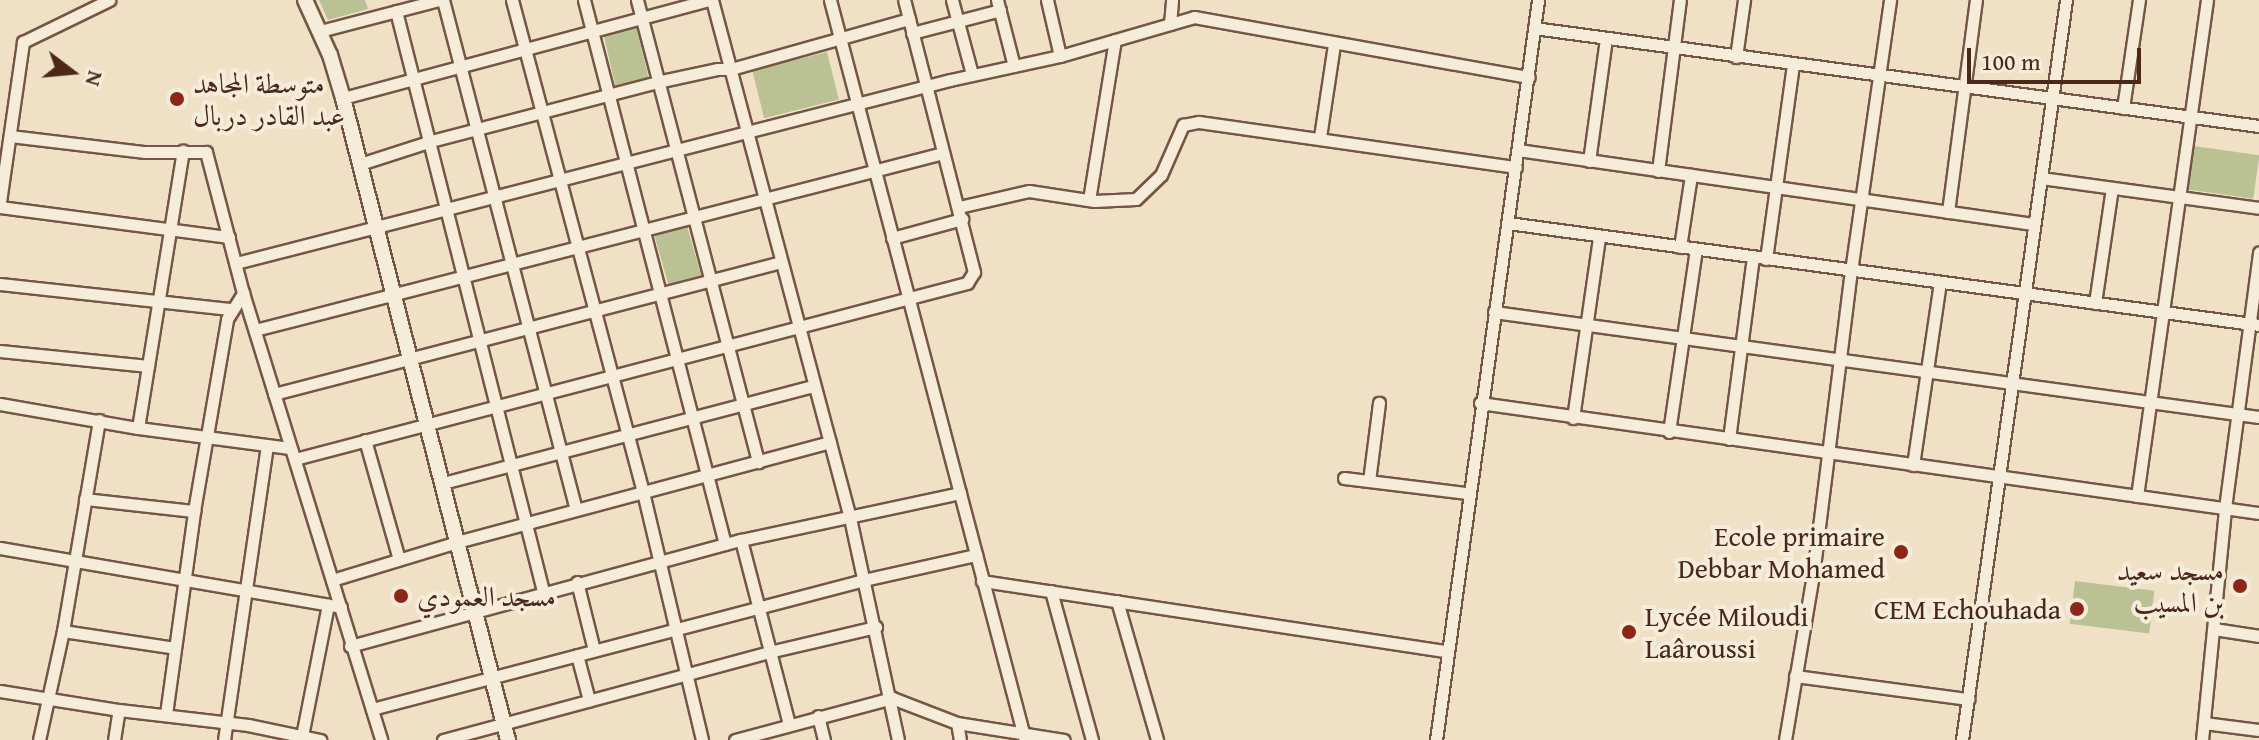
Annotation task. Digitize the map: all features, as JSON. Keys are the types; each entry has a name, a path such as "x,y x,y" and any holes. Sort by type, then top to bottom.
{"main road":[{"path":"305,0 320,31 343,98 508,740"}],"street":[{"path":"109,0 23,42 0,204 229,237"},
{"path":"320,31 438,0 461,66 576,510"},
{"path":"512,0 643,492 702,740"},
{"path":"584,0 725,544"},
{"path":"637,0 758,462"},
{"path":"343,98 710,0 850,518 892,698 898,740"},
{"path":"830,0 1025,738"},
{"path":"0,404 267,446 292,454 497,408 799,327 909,301 971,279 974,272 960,213 904,0"},
{"path":"952,0 972,74"},
{"path":"1047,0 1060,56"},
{"path":"1170,24 1172,0"},
{"path":"1436,740 1467,493 1538,0"},
{"path":"1658,171 1680,0"},
{"path":"1736,57 1744,0"},
{"path":"1785,740 1829,452 1851,271 1890,0"},
{"path":"1948,212 1976,0"},
{"path":"1962,740 2066,0"},
{"path":"2123,108 2139,0"},
{"path":"2137,496 2207,0"},
{"path":"912,33 957,21 998,5 1014,66"},
{"path":"396,11 543,591"},
{"path":"236,263 972,74 1060,56 1194,17 1529,77"},
{"path":"360,164 431,141 657,82 717,69 731,69 909,19"},
{"path":"1534,28 2259,126"},
{"path":"1589,161 1606,39"},
{"path":"1089,200 1115,40"},
{"path":"1320,137 1334,44"},
{"path":"1766,259 1793,65"},
{"path":"892,238 1029,191 1089,200 1136,199 1161,175 1178,134 1189,123 1320,137 1516,167"},
{"path":"10,136 130,150 206,152 243,293 332,580 334,606 381,740"},
{"path":"1518,150 2033,224"},
{"path":"138,428 183,151"},
{"path":"255,330 943,153"},
{"path":"1680,247 1691,175"},
{"path":"2041,178 2259,208"},
{"path":"2095,303 2112,188"},
{"path":"1508,223 2254,324"},
{"path":"1573,418 1599,237"},
{"path":"1669,432 1696,250"},
{"path":"2202,740 2225,508 2237,414 2254,324 2259,252"},
{"path":"1729,439 1753,257"},
{"path":"274,394 781,262"},
{"path":"1913,465 1940,283"},
{"path":"0,284 230,309"},
{"path":"166,714 205,438 230,309 243,293"},
{"path":"1494,312 2259,417"},
{"path":"0,351 148,366"},
{"path":"443,483 814,386"},
{"path":"1369,481 1379,403"},
{"path":"1480,403 2259,513"},
{"path":"39,740 76,562 99,420"},
{"path":"365,440 399,559"},
{"path":"332,580 457,542 830,442"},
{"path":"224,740 267,446"},
{"path":"1344,478 1467,493"},
{"path":"350,646 475,609 725,544 960,493"},
{"path":"85,499 194,511"},
{"path":"741,540 789,724"},
{"path":"0,548 334,606"},
{"path":"372,709 864,580 976,555"},
{"path":"982,581 1446,651"},
{"path":"577,582 594,650"},
{"path":"1051,591 1092,740"},
{"path":"1117,601 1157,740"},
{"path":"302,736 334,606"},
{"path":"443,740 769,652 876,627"},
{"path":"2214,629 2259,636"},
{"path":"63,631 175,648"},
{"path":"577,655 589,700"},
{"path":"1795,676 1968,699"},
{"path":"0,691 119,710 225,722 320,740"},
{"path":"735,740 892,698 957,723 1025,738 1064,740"},
{"path":"114,740 119,710"},
{"path":"818,716 824,740"},
{"path":"957,723 960,740"},
{"path":"2204,723 2256,733"}],"green space":[{"path":"319,0 365,0 368,9 328,20"},
{"path":"637,28 648,78 615,85 604,36"},
{"path":"827,52 839,100 764,118 752,71"},
{"path":"2194,146 2259,155 2253,199 2188,190"},
{"path":"687,226 701,275 668,284 654,235"},
{"path":"2075,581 2154,591 2149,633 2070,624"}],"place":[{"name":"متوسطة المجاهد عبد القادر دربال","path":"177,99"},
{"name":"Ecole primaire Debbar Mohamed","path":"1901,552"},
{"name":"مسجد سعيد بن المسيب","path":"2240,586"},
{"name":"مسجد العمودي","path":"401,596"},
{"name":"CEM Echouhada","path":"2077,609"},
{"name":"Lycée Miloudi Laâroussi","path":"1629,632"}]}
